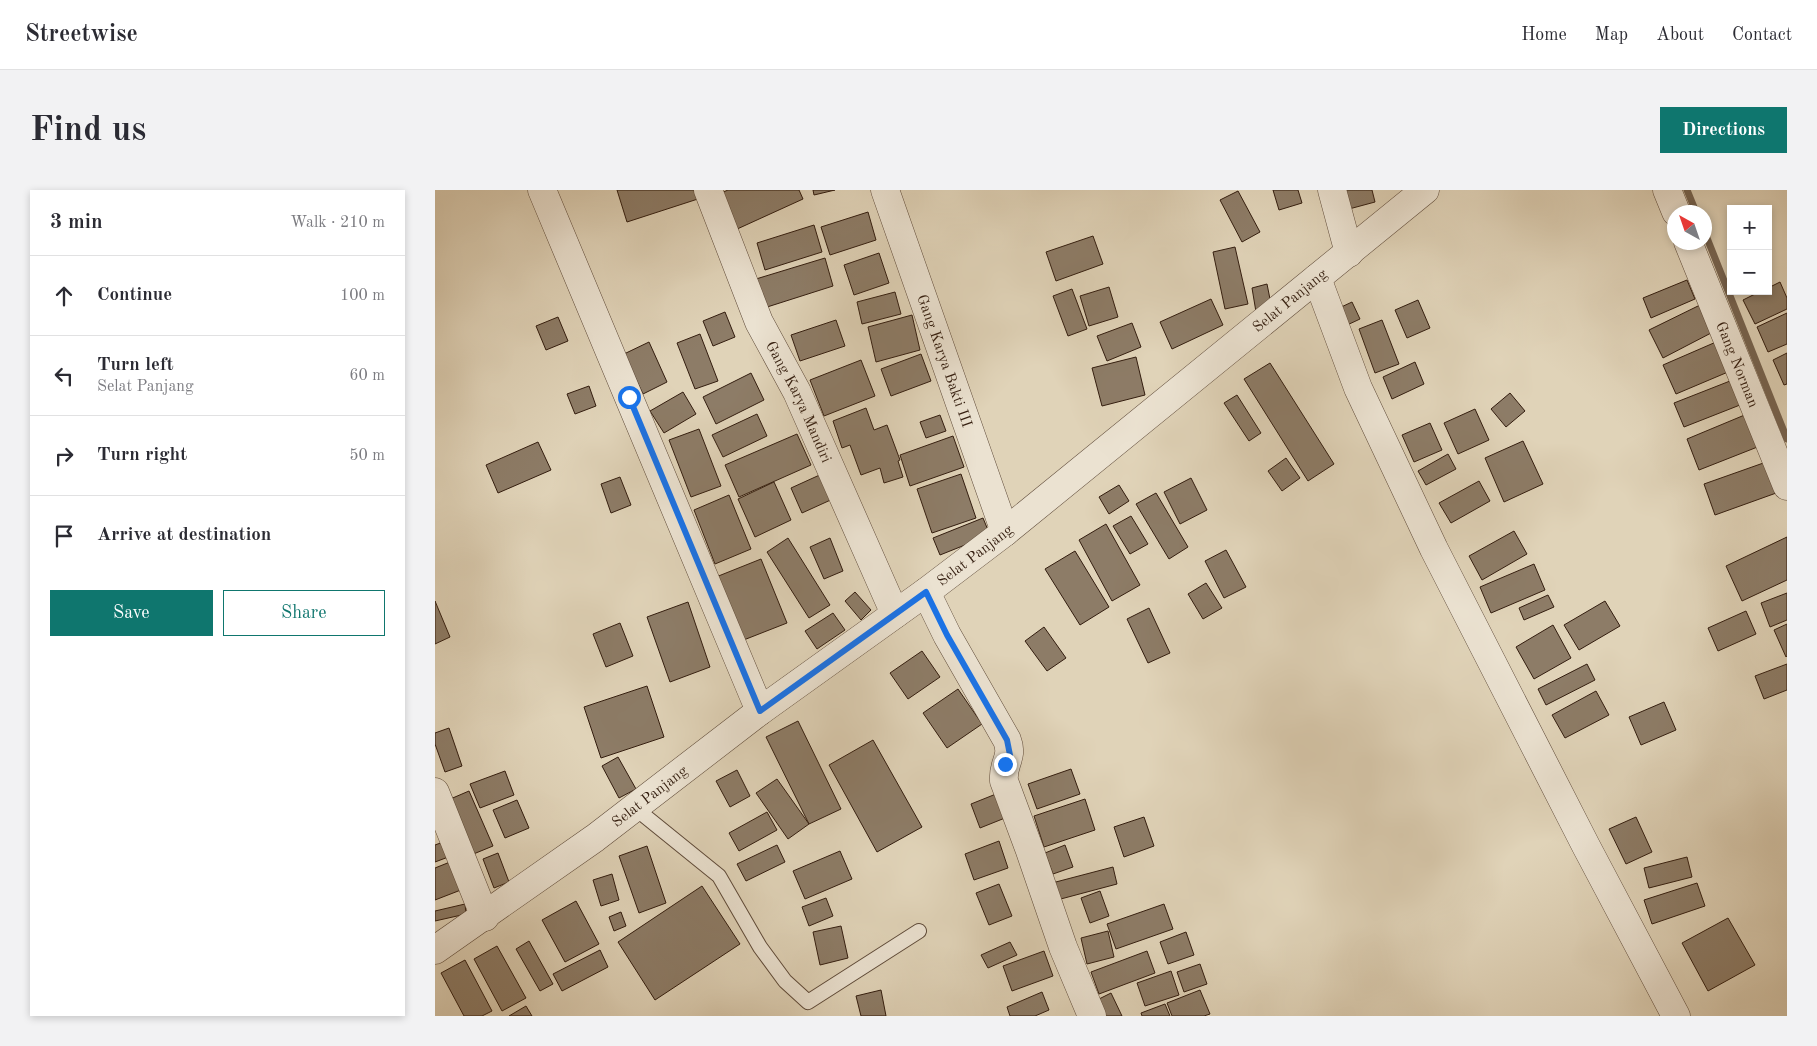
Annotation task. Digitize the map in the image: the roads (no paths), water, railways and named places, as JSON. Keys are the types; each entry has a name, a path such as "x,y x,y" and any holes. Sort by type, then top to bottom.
{"street":[{"path":"543,190 760,711"},
{"name":"Gang Karya Mandiri","path":"708,190 759,322 797,392 895,614"},
{"name":"Gang Karya Bakti III","path":"885,190 1005,532"},
{"path":"1331,190 1349,253"},
{"name":"Selat Panjang","path":"435,950 485,917 635,808 760,711 926,592 1005,532 1425,190"},
{"path":"1667,190 1673,205"},
{"name":"Gang Norman","path":"1691,250 1787,486"},
{"path":"1317,278 1358,388 1435,549 1586,846 1676,1016"},
{"path":"926,592 947,635 1007,740 1010,755 1003,770 1004,782 1063,947 1092,1016"},
{"path":"435,792 485,917"}],"lane":[{"path":"635,808 719,876 760,947 785,982 808,1002 919,931"}],"waterway":[{"path":"1687,190 1693,205"},
{"path":"1712,250 1787,439"}]}
